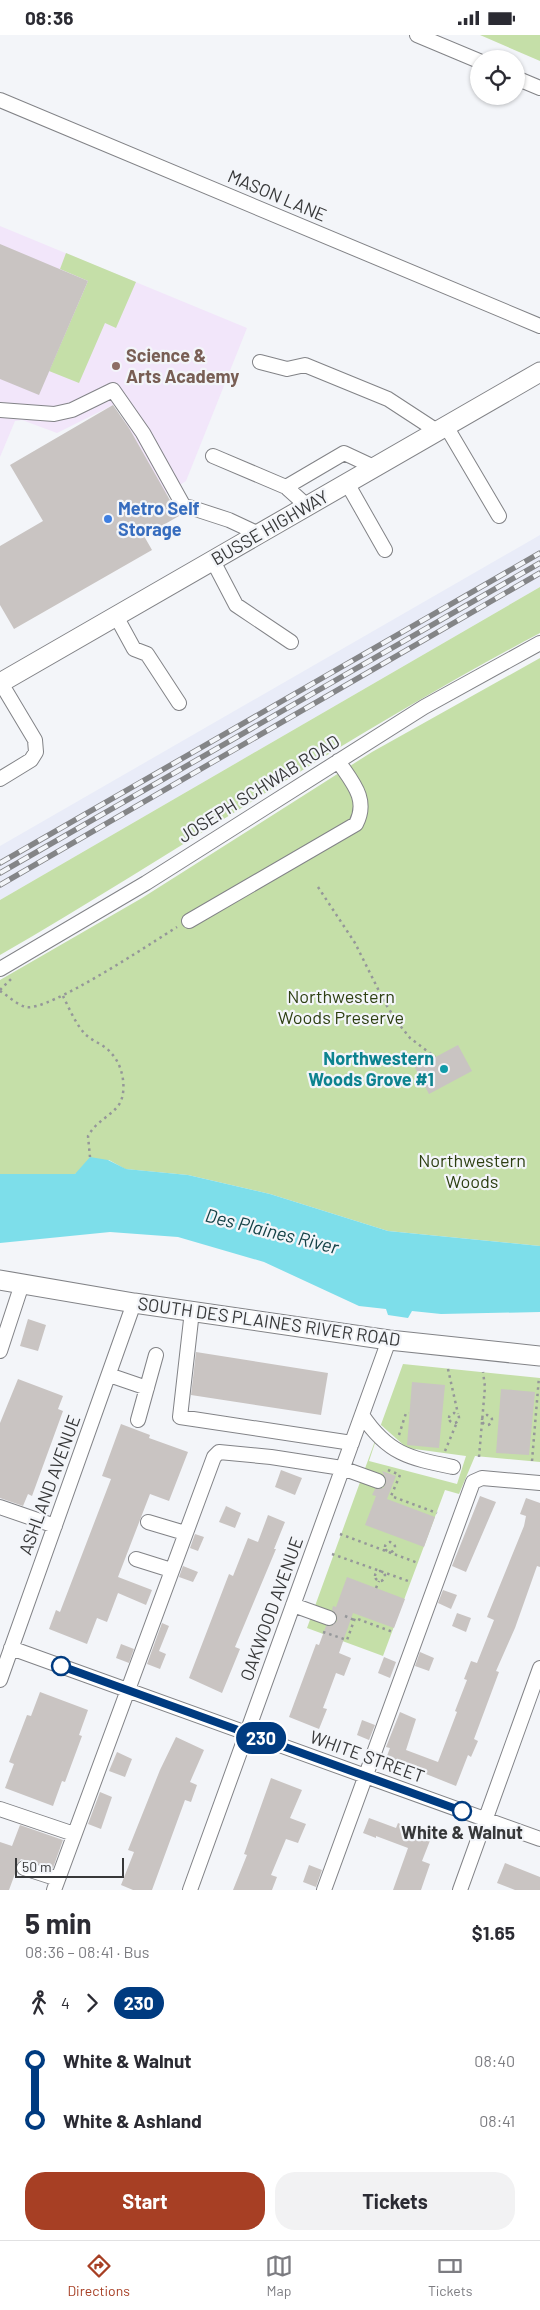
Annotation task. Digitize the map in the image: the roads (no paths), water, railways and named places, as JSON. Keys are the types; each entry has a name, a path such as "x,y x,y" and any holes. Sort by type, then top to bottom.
{"main road":[{"name":"BUSSE HIGHWAY","path":"0,683 540,372"},
{"name":"SOUTH DES PLAINES RIVER ROAD","path":"0,1280 134,1303 389,1340 540,1356"}],"street":[{"path":"417,35 470,57"},
{"path":"525,81 540,88"},
{"name":"MASON LANE","path":"0,100 540,326"},
{"path":"260,361 287,369 305,365 388,399 441,429 498,516"},
{"path":"0,410 54,414 81,407 113,390 143,433 183,505 230,520 259,534"},
{"path":"286,487 344,453 374,467"},
{"path":"213,457 286,487 307,506"},
{"path":"347,483 385,550"},
{"path":"213,561 236,605 290,643"},
{"path":"116,616 134,649 148,654 179,703"},
{"name":"JOSEPH SCHWAB ROAD","path":"0,969 146,883 424,707 540,643"},
{"path":"0,683 35,739 36,752 31,761 0,779"},
{"path":"189,921 356,824 362,813 361,800 338,761"},
{"path":"0,1351 7,1308 22,1284"},
{"name":"ASHLAND AVENUE","path":"0,1680 134,1303"},
{"path":"192,1311 180,1417 352,1443"},
{"name":"OAKWOOD AVENUE","path":"190,1890 389,1340"},
{"path":"138,1420 156,1355"},
{"path":"109,1375 147,1388"},
{"path":"362,1415 398,1453 419,1460 453,1467"},
{"path":"24,1868 56,1885 214,1457 219,1452 270,1457 342,1468 373,1480"},
{"path":"324,1890 473,1482 482,1478 540,1483"},
{"path":"0,1507 55,1525"},
{"path":"148,1522 185,1533"},
{"path":"136,1559 172,1570"},
{"path":"293,1605 324,1616"},
{"name":"WHITE STREET","path":"11,1648 540,1839"},
{"path":"460,1890 540,1668"},
{"path":"0,1809 74,1835"}],"water":[{"name":"Des Plaines River","path":"90,1157 108,1160 126,1169 188,1175 270,1194 388,1231 540,1246 540,1312 441,1314 412,1311 408,1318 388,1315 386,1309 359,1306 264,1262 178,1237 110,1232 0,1243 0,1174 75,1174"}],"railway":[{"path":"0,863 540,553"},
{"path":"0,873 540,563"},
{"path":"0,885 540,573"}],"place":[{"name":"Science & Arts Academy","path":"116,366"},
{"name":"Metro Self Storage","path":"108,519"},
{"name":"Northwestern Woods Grove #1","path":"444,1069"},
{"name":"White & Walnut","path":"462,1811"}],"park label":[{"name":"Northwestern Woods Preserve","path":"341,1008"},
{"name":"Northwestern Woods","path":"472,1172"}]}
